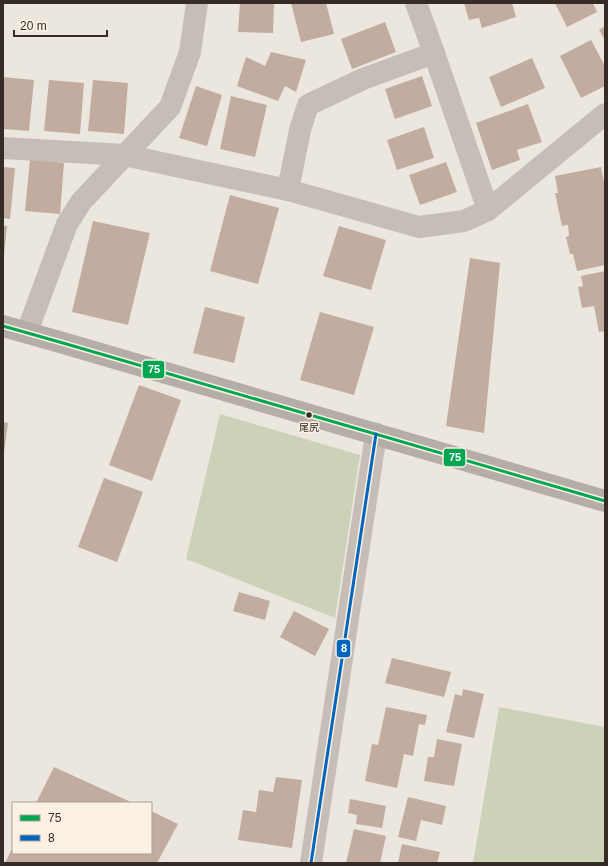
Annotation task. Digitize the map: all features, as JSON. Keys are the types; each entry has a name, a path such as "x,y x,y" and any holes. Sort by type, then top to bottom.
{"street":[{"path":"27,332 67,224 81,202 170,107 190,52 197,3"},
{"path":"416,3 488,210"},
{"path":"288,190 300,130 308,105 363,79 434,53"},
{"path":"3,148 124,155 288,190 419,227 464,221 488,210 605,114"},
{"path":"3,326 605,501"},
{"path":"311,863 376,434"}],"green space":[{"path":"220,414 360,455 335,618 186,559"},
{"path":"499,707 605,727 605,863 473,863"}],"building":[{"path":"240,3 274,4 273,33 238,32"},
{"path":"291,3 326,3 334,34 301,42"},
{"path":"464,3 512,3 516,17 482,28 479,18 469,20"},
{"path":"555,3 593,3 597,12 567,27"},
{"path":"385,22 396,52 352,69 341,39"},
{"path":"605,26 605,40 599,30"},
{"path":"591,40 605,66 605,86 581,98 560,56"},
{"path":"271,52 306,60 296,92 285,86 278,101 237,86 246,57 265,66"},
{"path":"532,58 545,88 501,107 489,77"},
{"path":"422,76 432,106 395,119 385,89"},
{"path":"3,77 34,80 29,131 3,129"},
{"path":"49,80 84,83 80,134 44,131"},
{"path":"93,80 128,83 124,134 88,131"},
{"path":"196,86 222,95 207,146 179,138"},
{"path":"231,96 267,105 255,157 220,149"},
{"path":"528,104 542,142 517,150 520,160 492,170 476,123"},
{"path":"424,127 434,158 397,170 387,140"},
{"path":"30,159 64,163 60,214 25,211"},
{"path":"446,162 457,192 420,205 409,175"},
{"path":"3,167 15,168 10,219 3,218"},
{"path":"601,167 605,187 605,265 577,271 573,254 570,254 566,237 569,236 568,225 562,226 555,193 558,193 555,176"},
{"path":"230,195 279,208 258,284 210,271"},
{"path":"93,221 150,233 128,325 72,312"},
{"path":"3,226 7,226 4,256 3,256"},
{"path":"339,226 386,240 371,290 323,276"},
{"path":"470,258 500,263 484,433 446,426"},
{"path":"605,271 605,331 599,332 594,306 582,308 578,287 583,286 581,276"},
{"path":"205,307 245,317 234,363 193,353"},
{"path":"320,312 374,327 354,395 300,380"},
{"path":"139,385 181,400 152,481 109,465"},
{"path":"3,422 8,423 4,453 3,453"},
{"path":"104,478 143,492 117,562 78,547"},
{"path":"239,592 270,601 265,620 233,611"},
{"path":"294,611 329,629 315,656 280,637"},
{"path":"392,658 451,672 444,697 385,683"},
{"path":"463,689 484,694 474,738 446,732 455,694 462,696"},
{"path":"386,707 427,715 425,725 419,724 413,756 404,754 397,788 365,781 372,744 378,745"},
{"path":"437,739 462,744 454,786 424,781 428,757 434,757"},
{"path":"54,767 131,802 36,802"},
{"path":"276,777 302,780 292,848 238,840 243,810 256,812 259,790 273,792"},
{"path":"408,797 446,806 442,825 421,820 416,841 398,837"},
{"path":"350,799 386,806 382,828 356,824 357,815 348,813"},
{"path":"152,811 178,824 157,863 5,863 12,849 12,854 152,854"},
{"path":"354,829 386,836 380,863 346,863"},
{"path":"402,844 440,852 437,863 398,863"}],"transit line":[{"name":"75","path":"3,326 605,501"},
{"name":"8","path":"311,863 376,434"}],"place":[{"name":"尾尻","path":"309,415"}]}
